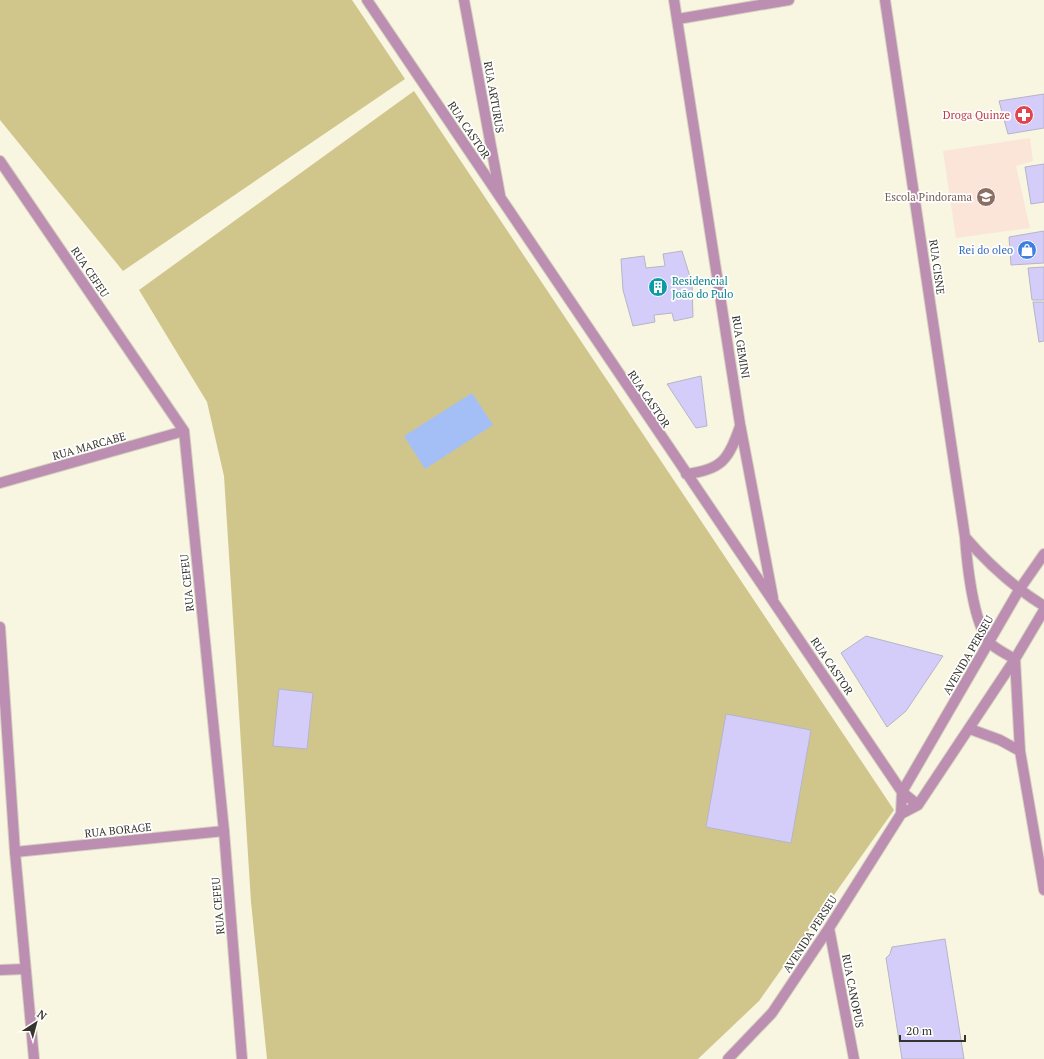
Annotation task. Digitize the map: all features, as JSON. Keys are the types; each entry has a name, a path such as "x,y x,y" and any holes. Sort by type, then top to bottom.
{"street":[{"name":"RUA CASTOR","path":"368,0 686,474 902,792 918,805"},
{"name":"RUA ARTURUS","path":"464,0 501,199"},
{"name":"RUA GEMINI","path":"674,0 740,424 774,602"},
{"path":"678,19 789,0"},
{"name":"RUA CISNE","path":"885,0 965,537 968,578 981,623 990,643"},
{"name":"RUA CEFEU","path":"0,161 184,431 224,832 242,1059"},
{"path":"686,474 705,472 719,464 732,451 740,424"},
{"name":"RUA MARCABE","path":"0,484 184,431"},
{"path":"965,537 989,564 1019,590 1044,606"},
{"name":"AVENIDA PERSEU","path":"728,1059 772,1013 829,928 901,814 902,792 990,643 1019,590 1044,554"},
{"name":"AVENIDA PERSEU","path":"901,814 918,805 1015,660 1044,610"},
{"path":"0,627 15,852 34,1059"},
{"path":"990,643 1015,660 1020,751 1044,890"},
{"path":"970,729 1000,740 1020,751"},
{"name":"RUA BORAGE","path":"15,852 224,832"},
{"name":"RUA CANOPUS","path":"829,928 854,1059"},
{"path":"0,970 25,969"}],"shaded area":[{"path":"0,0 352,0 405,79 123,271 0,120"},
{"path":"414,91 894,810 759,1001 698,1059 267,1059 251,902 224,476 207,402 139,290"},
{"name":"Escola Pindorama","path":"1030,138 1033,161 1016,166 1030,228 956,238 943,151"}],"water":[{"path":"472,393 493,425 425,469 404,436"}],"building":[{"name":"Droga Quinze","path":"1044,94 1044,128 1008,134 999,101"},
{"path":"1044,164 1044,202 1031,204 1025,167"},
{"name":"Rei do oleo","path":"1044,231 1044,263 1011,265 1009,237"},
{"name":"Residencial João do Pulo","path":"682,251 692,283 693,317 674,321 672,313 654,315 655,322 633,326 623,290 621,259 644,256 646,268 665,266 663,254"},
{"path":"1044,267 1044,300 1032,300 1028,268"},
{"path":"1033,302 1044,302 1044,341 1039,342"},
{"path":"701,376 707,426 696,428 667,384"},
{"path":"866,636 943,656 906,711 887,727 841,653"},
{"path":"279,689 313,693 307,749 273,746"},
{"path":"726,714 811,730 791,843 706,827"},
{"path":"945,939 964,1059 902,1059 886,958 890,954 892,947"}],"place":[{"name":"Droga Quinze","path":"1024,115"},
{"name":"Escola Pindorama","path":"986,197"},
{"name":"Rei do oleo","path":"1027,250"},
{"name":"Residencial João do Pulo","path":"658,287"}]}
